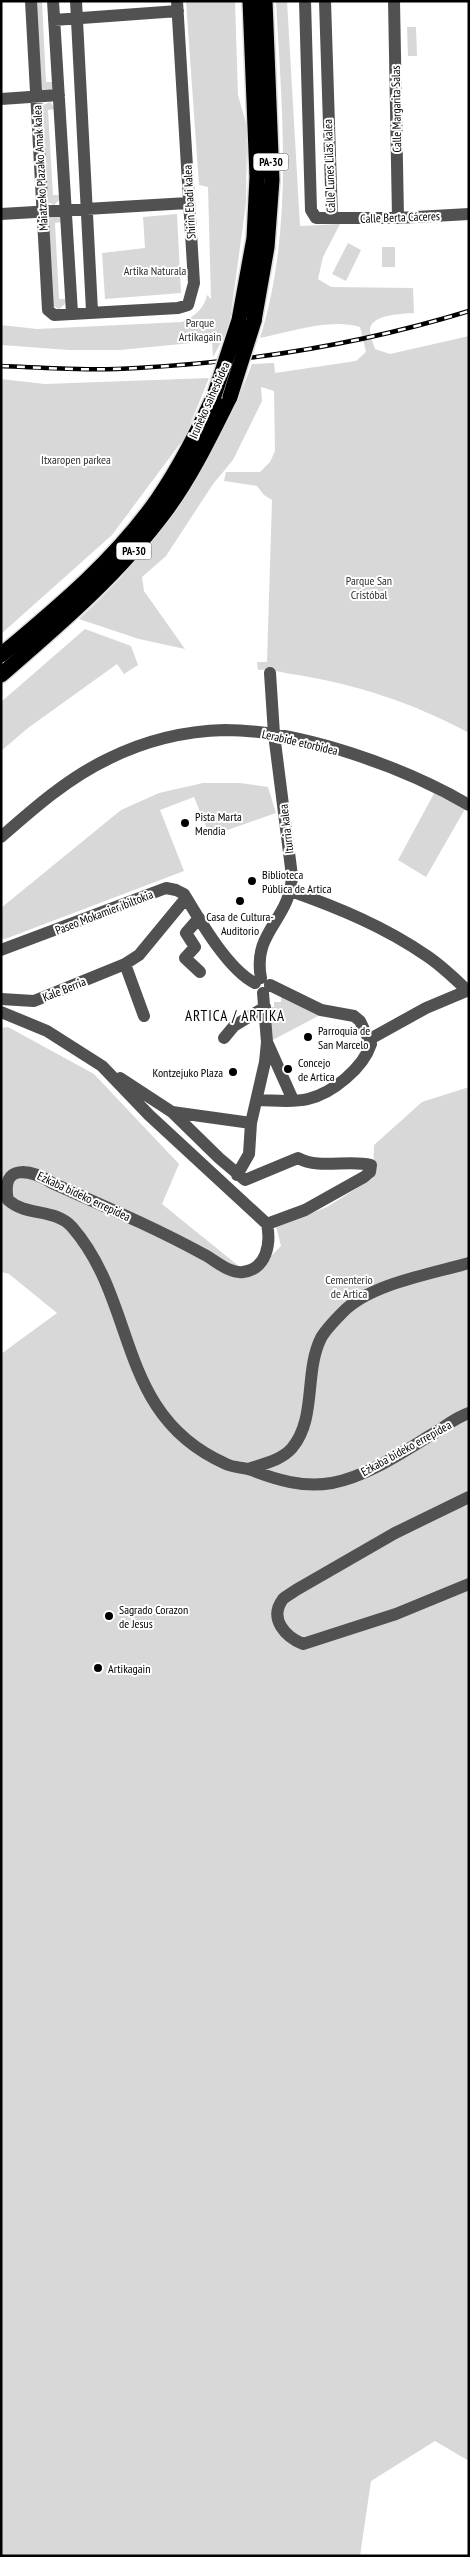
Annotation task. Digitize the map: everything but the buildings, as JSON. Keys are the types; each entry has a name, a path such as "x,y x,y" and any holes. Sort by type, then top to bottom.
{"highway":[{"path":"243,1 246,70 255,110"},
{"name":"Iruñeko saihesbidea","path":"1,655 62,604 118,549 157,500 187,450 214,396 239,320 254,238 257,177 250,1"},
{"name":"Iruñeko saihesbidea","path":"1,675 71,614 128,558 168,509 201,455 230,397 254,321 266,247 272,180 265,1"},
{"path":"269,94 273,40 272,1"}],"street":[{"name":"Maiatzeko Plazako Amak kalea","path":"31,1 48,310 54,314 92,312"},
{"name":"Maiatzeko Plazako Amak kalea","path":"53,1 72,313"},
{"path":"76,1 92,312"},
{"name":"Calle Lunes Lilas kalea","path":"305,1 311,210 316,218 332,218 324,1"},
{"name":"Calle Margarita Salas","path":"394,1 398,218"},
{"path":"54,20 178,6"},
{"name":"Shirin Ebadi kalea","path":"92,312 178,308 188,305 194,283 178,6"},
{"path":"1,99 59,95"},
{"path":"1,214 188,203"},
{"name":"Calle Berta Cáceres","path":"332,218 398,218 469,214"},
{"name":"Iturria kalea","path":"267,1042 265,1007 259,968 263,943 268,930 278,919 291,892 291,864 274,734 270,673"},
{"name":"Lerabide etorbidea","path":"1,837 81,774 108,759 143,744 165,738 223,730 274,734 348,753 429,784 469,805"},
{"name":"Paseo Mokamier ibiltokia","path":"1,950 4,951 166,888 176,890 186,898"},
{"path":"291,892 334,906 381,927 428,956 468,990 426,1008 370,1039"},
{"path":"186,898 217,946 248,979 321,1010 354,1016 360,1021 370,1039 371,1044 367,1056 330,1090 308,1099 257,1100"},
{"name":"Kale Berria","path":"1,999 34,1001 125,964 139,955 186,898"},
{"path":"199,918 186,934 195,947 185,958 200,972"},
{"path":"125,964 144,1016"},
{"path":"224,1038 234,1026 265,1007"},
{"path":"1,1012 47,1031 172,1112 237,1175 245,1180 254,1178 298,1158 312,1163 360,1162 371,1165 370,1172 305,1210 267,1224 149,1115 109,1072"},
{"path":"267,1042 294,1100"},
{"path":"237,1175 249,1154 251,1124 267,1042"},
{"path":"172,1112 251,1124"},
{"name":"Ezkaba bideko errepidea","path":"267,1224 269,1248 262,1260 254,1268 242,1272 228,1269 184,1244 52,1183 39,1174 29,1171 18,1172 10,1176 7,1183 8,1200 18,1209 62,1219 79,1238 104,1282 133,1361 154,1406 183,1436 203,1452 238,1469 248,1469 270,1478 311,1485 348,1479 393,1457 469,1413"},
{"path":"248,1469 282,1456 292,1448 305,1421 312,1368 319,1344 327,1329 344,1311 372,1291 469,1263"},
{"path":"469,1497 395,1533 296,1590 282,1600 277,1615 281,1627 289,1638 303,1644 396,1614 469,1584"}],"green space":[{"path":"34,1 42,1 46,82 53,82 53,88 49,91 41,90"},
{"name":"Parque Artikagain","path":"186,1 235,1 238,95 247,127 246,203 229,328 213,357 212,341 120,350 69,350 1,345 1,325 37,329 182,322 198,312 204,304 207,295 211,299 208,187 199,185"},
{"name":"Parque San Cristóbal","path":"276,1 287,1 300,226 340,224 323,257 318,279 331,287 413,288 414,313 389,316 376,320 372,324 370,331 375,349 390,354 469,336 469,733 427,712 360,689 314,678 271,670 258,670 257,662 267,662 272,500 264,495 257,486 224,481 226,472 260,472 270,462 275,451 274,391 261,387 262,401 233,460 213,484 166,556 142,577 144,591 185,649 139,639 79,619 133,563 180,502 220,435 252,364 274,363 275,373 356,361 366,352 360,327 348,325 323,325 260,338 271,297 282,213 283,128"},
{"path":"407,27 416,27 417,56 408,56"},
{"path":"50,102 56,109 48,110 53,195 59,195 59,200 54,205 48,202 41,106"},
{"name":"Artika Naturala","path":"177,214 181,293 105,299 102,253 145,248 143,217"},
{"path":"51,216 60,216 62,222 55,223 59,299 65,299 65,304 59,309 53,306 48,219"},
{"path":"348,243 361,250 346,281 332,274"},
{"path":"382,247 395,247 395,267 382,267"},
{"name":"Itxaropen parkea","path":"209,378 185,437 112,535 1,634 1,379 45,384"},
{"path":"85,629 131,646 138,665 124,674 117,664 28,728 1,751 1,702"},
{"path":"203,783 240,783 268,787 276,813 210,836 194,797 160,810 184,871 5,939 1,938 1,908 121,810 159,793"},
{"path":"437,788 465,809 426,877 398,860"},
{"path":"281,994 320,1015 271,1041 268,1007 274,1007 274,1002 281,1002"},
{"name":"Cementerio de Artica","path":"8,1027 94,1074 179,1164 162,1204 251,1276 281,1246 276,1227 327,1207 373,1178 374,1145 422,1102 469,1087 469,2461 435,2441 371,2481 360,2556 1,2556 1,1354 57,1313 9,1274 1,1272 1,1028"}],"railway":[{"path":"1,366 103,369 221,361 305,350 346,342 429,323 469,311"}],"place":[{"name":"Pista Marta Mendia","path":"185,823"},
{"name":"Biblioteca Pública de Artica","path":"252,881"},
{"name":"Casa de Cultura- Auditorio","path":"240,901"},
{"name":"Parroquia de San Marcelo","path":"308,1037"},
{"name":"Concejo de Artica","path":"288,1069"},
{"name":"Kontzejuko Plaza","path":"233,1072"},
{"name":"Sagrado Corazon de Jesus","path":"109,1616"},
{"name":"Artikagain","path":"98,1668"}],"district":[{"name":"ARTICA / ARTIKA","path":"235,1015"}]}
